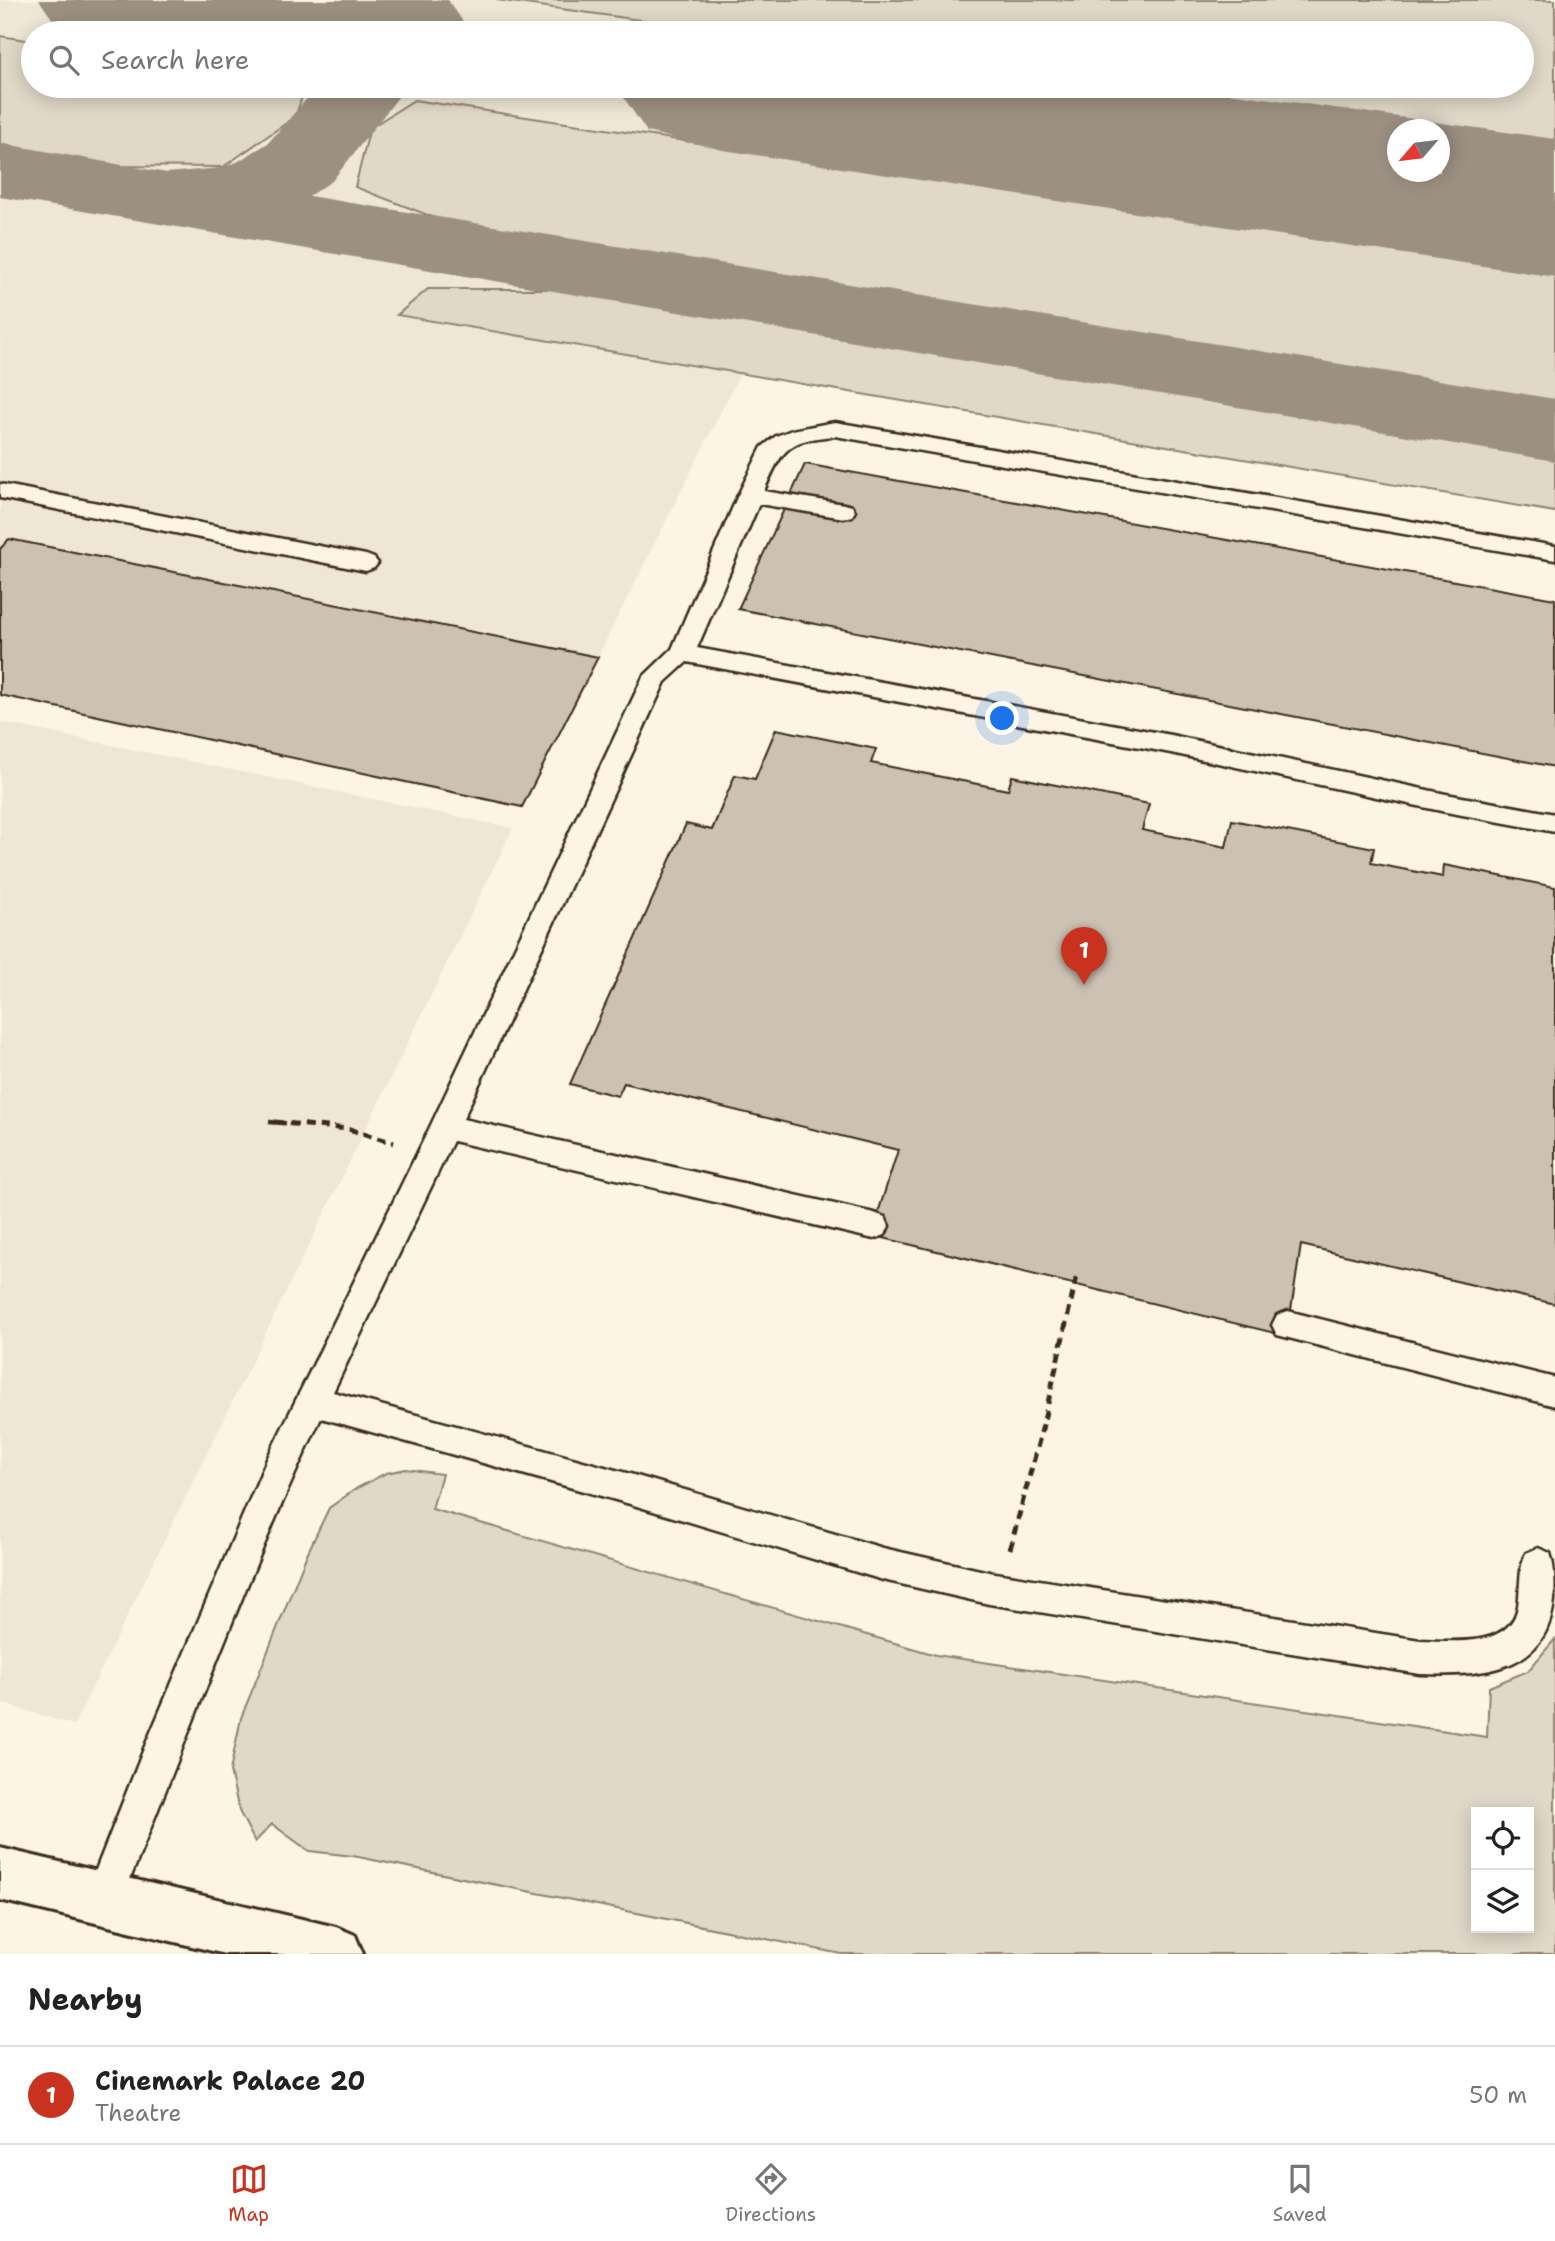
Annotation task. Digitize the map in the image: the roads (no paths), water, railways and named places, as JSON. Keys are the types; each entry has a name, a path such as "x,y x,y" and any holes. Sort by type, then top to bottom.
{"street":[{"path":"0,1874 336,1954"}],"lane":[{"path":"103,1900 168,1734 279,1470 438,1141 655,677 682,653 769,452 798,434 835,429 1555,553"},
{"path":"0,491 366,562"},
{"path":"749,495 844,511"},
{"path":"682,653 1171,744 1555,823"},
{"path":"438,1141 874,1226"},
{"path":"1288,1325 1555,1392"},
{"path":"313,1401 630,1489 883,1564 999,1590 1420,1657 1466,1659 1493,1654 1512,1643 1528,1630 1535,1604 1538,1564"}],"place":[{"name":"Cinemark Palace 20","path":"1084,985"}]}
